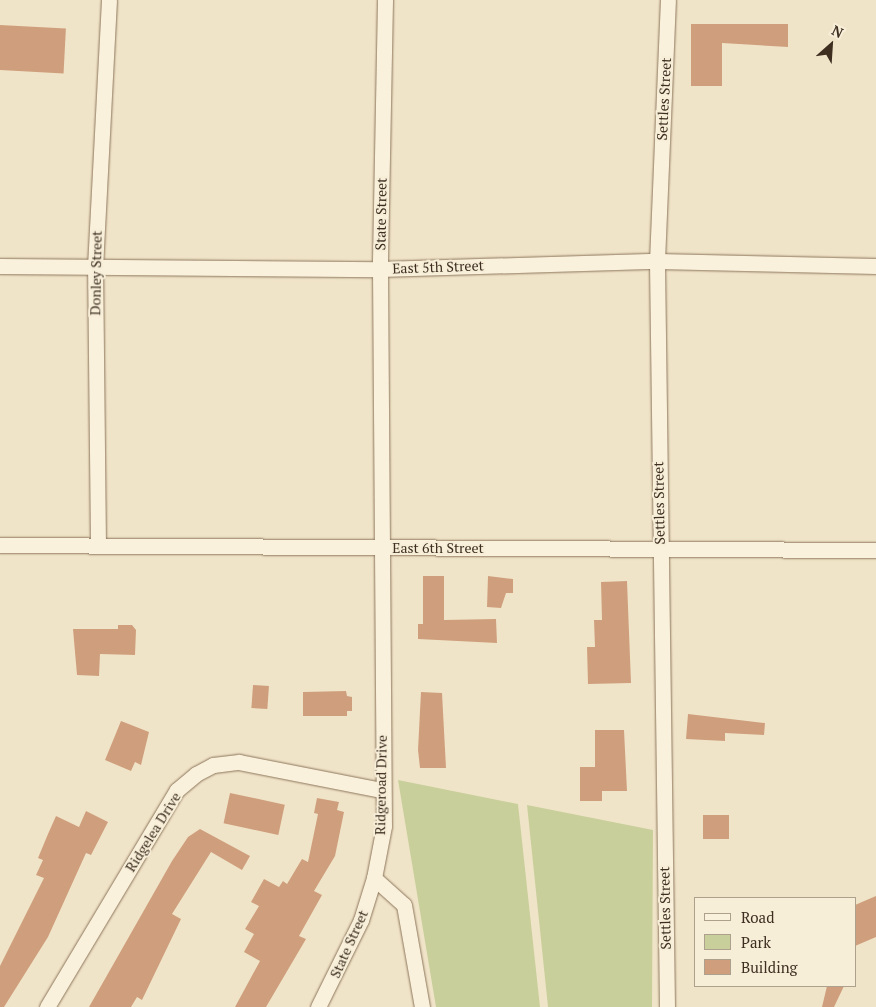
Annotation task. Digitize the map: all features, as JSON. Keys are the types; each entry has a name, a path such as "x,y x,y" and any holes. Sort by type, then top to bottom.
{"street":[{"name":"Donley Street","path":"98,546 95,267 108,0"},
{"name":"State Street","path":"381,548 380,269 384,0"},
{"name":"Settles Street","path":"667,1007 657,261 668,0"},
{"name":"East 5th Street","path":"0,266 380,269 657,261 876,266"},
{"name":"East 6th Street","path":"0,545 876,550"},
{"name":"Ridgeroad Drive","path":"374,878 384,826 382,790 381,548"},
{"name":"Ridgelea Drive","path":"47,1007 177,790 196,774 213,765 239,762 382,790"},
{"name":"State Street","path":"318,1007 361,920 374,878"},
{"path":"374,878 404,905 422,1007"}],"green space":[{"path":"398,780 518,804 540,1007 436,1007"},
{"path":"527,805 653,830 652,1007 548,1007"}],"building":[{"path":"691,24 788,24 788,47 722,43 722,86 691,86"},
{"path":"0,25 66,28 64,73 0,70"},
{"path":"423,576 444,576 444,620 496,619 497,643 418,639 418,624 423,624"},
{"path":"488,576 513,579 513,593 506,593 501,608 487,607"},
{"path":"627,581 631,683 588,684 587,647 595,647 594,620 602,620 601,582"},
{"path":"118,625 132,625 136,630 135,655 100,654 99,676 77,675 73,629 118,629"},
{"path":"253,685 269,686 267,709 251,708"},
{"path":"346,691 347,696 352,697 352,711 347,711 347,716 303,716 303,692"},
{"path":"421,692 442,693 446,768 420,768 418,750"},
{"path":"688,714 765,723 764,735 725,733 725,741 686,739"},
{"path":"121,721 149,732 141,765 135,762 131,771 105,760"},
{"path":"595,730 624,730 627,791 602,791 602,801 580,801 580,767 595,767"},
{"path":"230,793 285,805 278,835 224,823"},
{"path":"317,798 339,802 337,810 344,812 335,856 314,891 322,895 299,936 306,939 266,1007 235,1007 260,961 244,952 254,934 245,929 259,906 251,902 264,879 279,887 283,881 287,884 302,859 308,862 318,814 314,813"},
{"path":"86,811 108,822 91,855 86,853 48,937 4,1007 0,1007 0,966 44,878 36,875 43,860 38,858 48,834 56,816 79,827"},
{"path":"703,815 729,815 729,839 703,839"},
{"path":"200,829 250,856 242,870 211,852 172,914 181,919 142,1000 137,997 131,1007 89,1007 172,861 188,837"},
{"path":"876,896 876,937 856,946 856,905"},
{"path":"827,987 844,987 834,1007 822,1007"}]}
